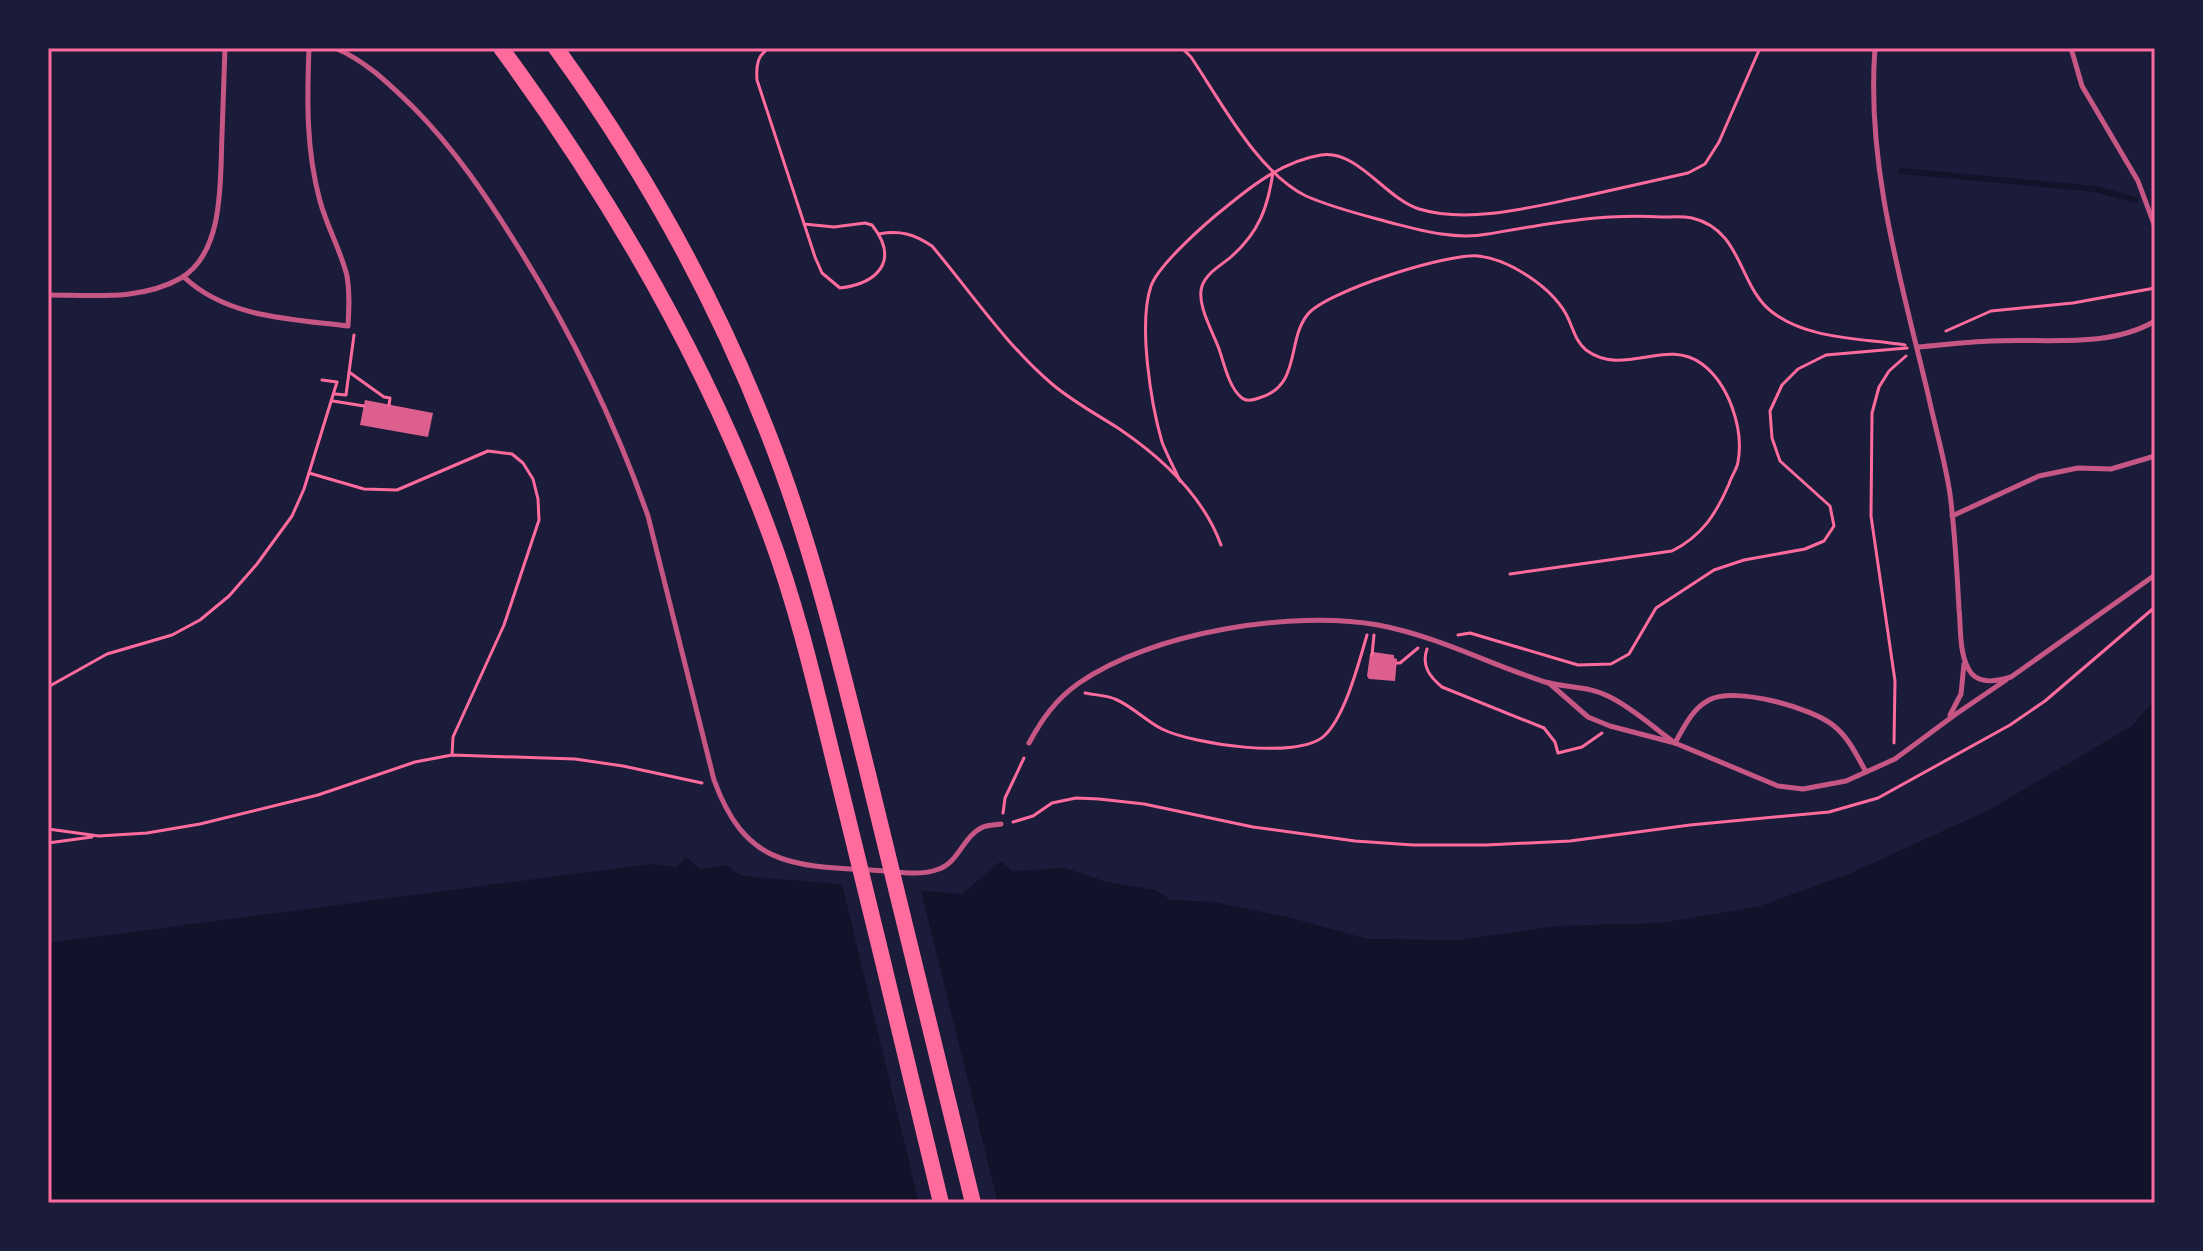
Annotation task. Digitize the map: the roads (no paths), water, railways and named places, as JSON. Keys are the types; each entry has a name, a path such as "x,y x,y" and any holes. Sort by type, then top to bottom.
{"highway":[{"path":"501,48 568,143 623,231 687,350 750,482 774,544 796,615 941,1203"},
{"path":"556,48 606,120 671,228 752,393 792,500 823,599 887,846 973,1203"}],"lane":[{"path":"48,295 126,295 153,289 184,277 203,255 216,220 225,48"},
{"path":"184,277 204,292 258,315 348,326 347,275 320,200 310,150 307,114 309,48"},
{"path":"335,48 356,57 383,78 430,125 470,174 547,292 582,359 609,417 648,516 714,780 723,806 736,827 771,855 815,867 934,871 949,863 976,832 1001,824"},
{"path":"1875,48 1874,108 1878,165 1890,235 1945,469 1952,516 1964,659 1961,694 1949,719"},
{"path":"2071,48 2082,86 2138,181 2155,227"},
{"path":"1917,347 2110,336 2155,321"},
{"path":"1952,516 2039,476 2078,468 2111,469 2155,456"},
{"path":"1548,683 1588,717 1610,726 1675,743 1778,786 1803,789 1824,787 1895,759 2155,575"},
{"path":"1029,743 1047,711 1069,691 1122,660 1192,637 1278,622 1338,621 1373,624 1430,638 1548,683 1607,695 1675,743"},
{"path":"1964,659 1975,678 1990,681 2011,677"},
{"path":"1675,743 1701,705 1712,698 1734,695 1790,706 1820,716 1846,738 1866,772"}],"waterway":[{"path":"1901,171 2096,189 2135,200"}]}
